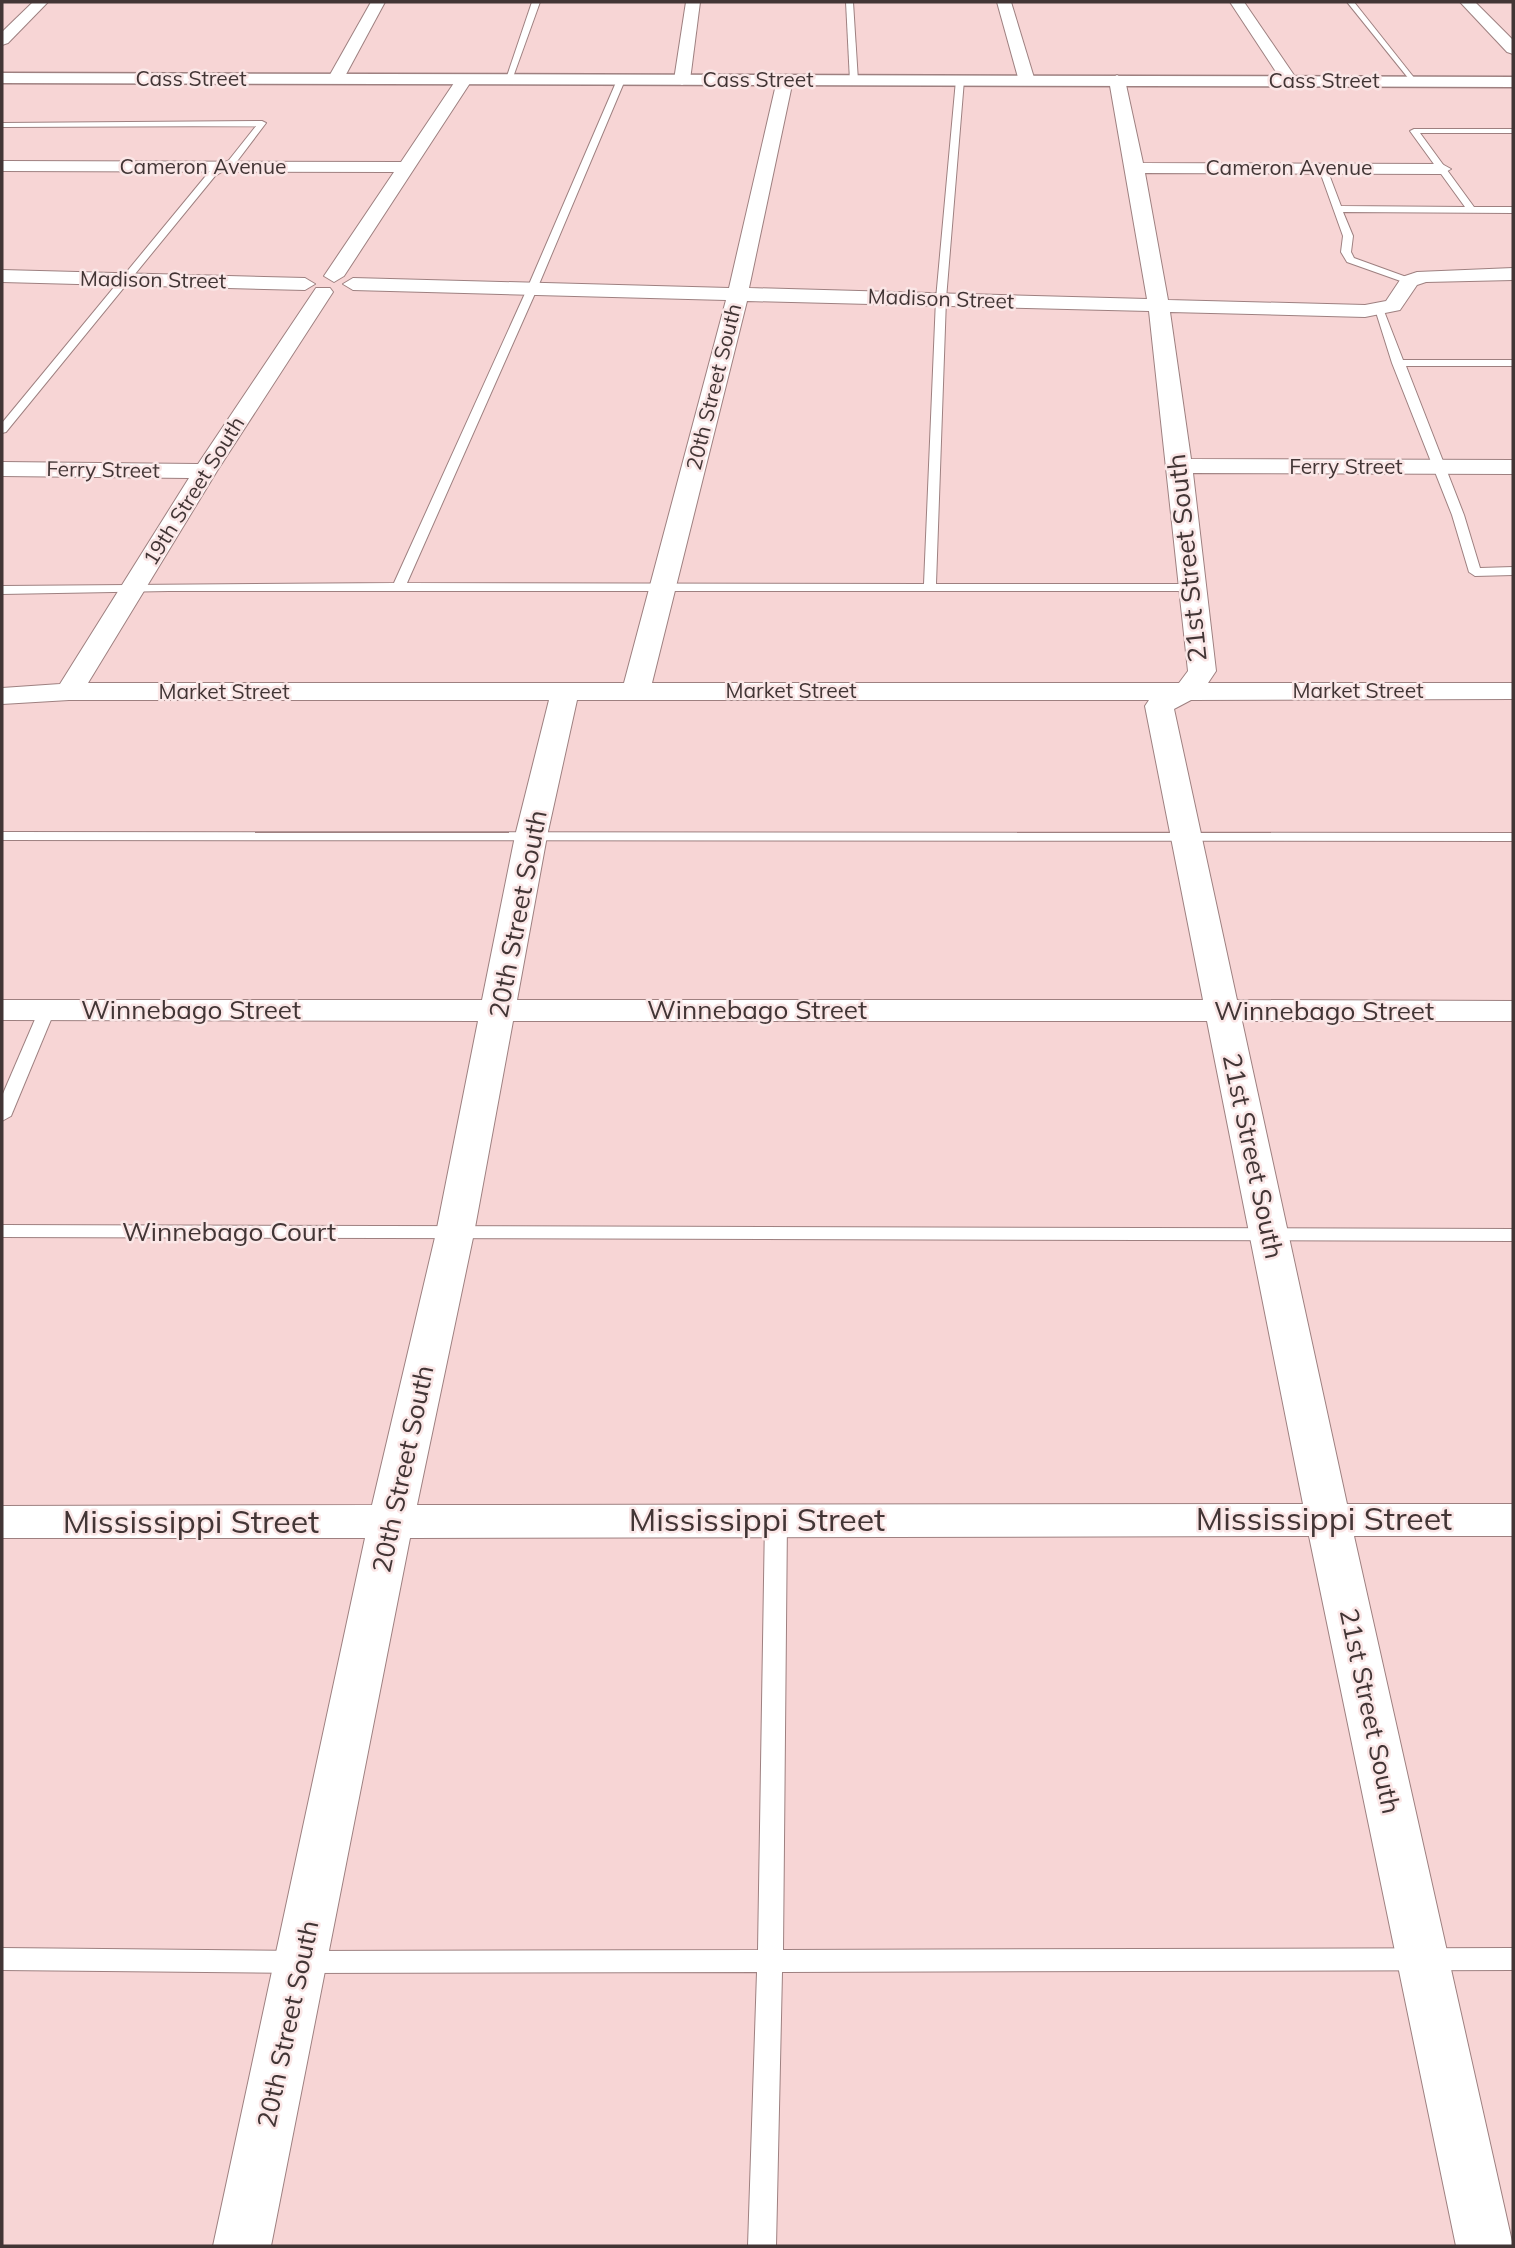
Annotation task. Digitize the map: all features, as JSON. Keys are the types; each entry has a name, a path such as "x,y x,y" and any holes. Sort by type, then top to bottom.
{"street":[{"path":"2,40 41,2"},
{"path":"335,80 378,2"},
{"path":"682,80 692,2"},
{"path":"1004,2 1027,80"},
{"path":"1237,2 1290,81"},
{"path":"1467,2 1513,48"},
{"name":"Cass Street","path":"2,79 1513,82"},
{"name":"19th Street South","path":"69,692 205,471 464,80"},
{"name":"20th Street South","path":"636,692 738,294 785,80"},
{"name":"21st Street South","path":"1117,80 1137,168 1179,466 1202,671 1188,690 1159,706 1328,1519 1485,2246"},
{"name":"Cameron Avenue","path":"2,166 405,167"},
{"name":"Cameron Avenue","path":"1137,168 1442,169"},
{"path":"1379,311 1393,306 1409,281 1448,273 1513,274"},
{"name":"Madison Street","path":"2,276 1379,311"},
{"name":"Ferry Street","path":"1179,466 1513,467"},
{"name":"Ferry Street","path":"2,469 205,471"},
{"name":"Market Street","path":"2,687 43,687 69,692"},
{"name":"Market Street","path":"2,696 69,692 1513,691"},
{"name":"20th Street South","path":"242,2246 391,1521 455,1233 531,836 565,692"},
{"name":"Winnebago Street","path":"2,1010 1513,1012"},
{"name":"Mississippi Street","path":"2,1522 1513,1520"}],"lane":[{"path":"508,80 536,2"},
{"path":"849,2 854,80"},
{"path":"1350,2 1416,82"},
{"path":"399,587 532,289 621,80"},
{"path":"930,587 941,299 960,80"},
{"path":"2,125 262,123 226,166 212,174 2,430"},
{"path":"1472,210 1414,131 1513,131"},
{"path":"1323,169 1348,236 1346,252 1350,260 1409,281"},
{"path":"1337,209 1513,210"},
{"path":"1379,311 1458,515 1475,572 1513,571"},
{"path":"1397,363 1513,363"},
{"path":"2,590 399,587 1194,588"},
{"path":"2,836 1513,836"},
{"path":"2,1116 47,1010"},
{"name":"Winnebago Court","path":"2,1231 1513,1235"},
{"path":"762,2246 771,1962 776,1519"},
{"path":"2,1959 771,1962 1513,1959"}]}
